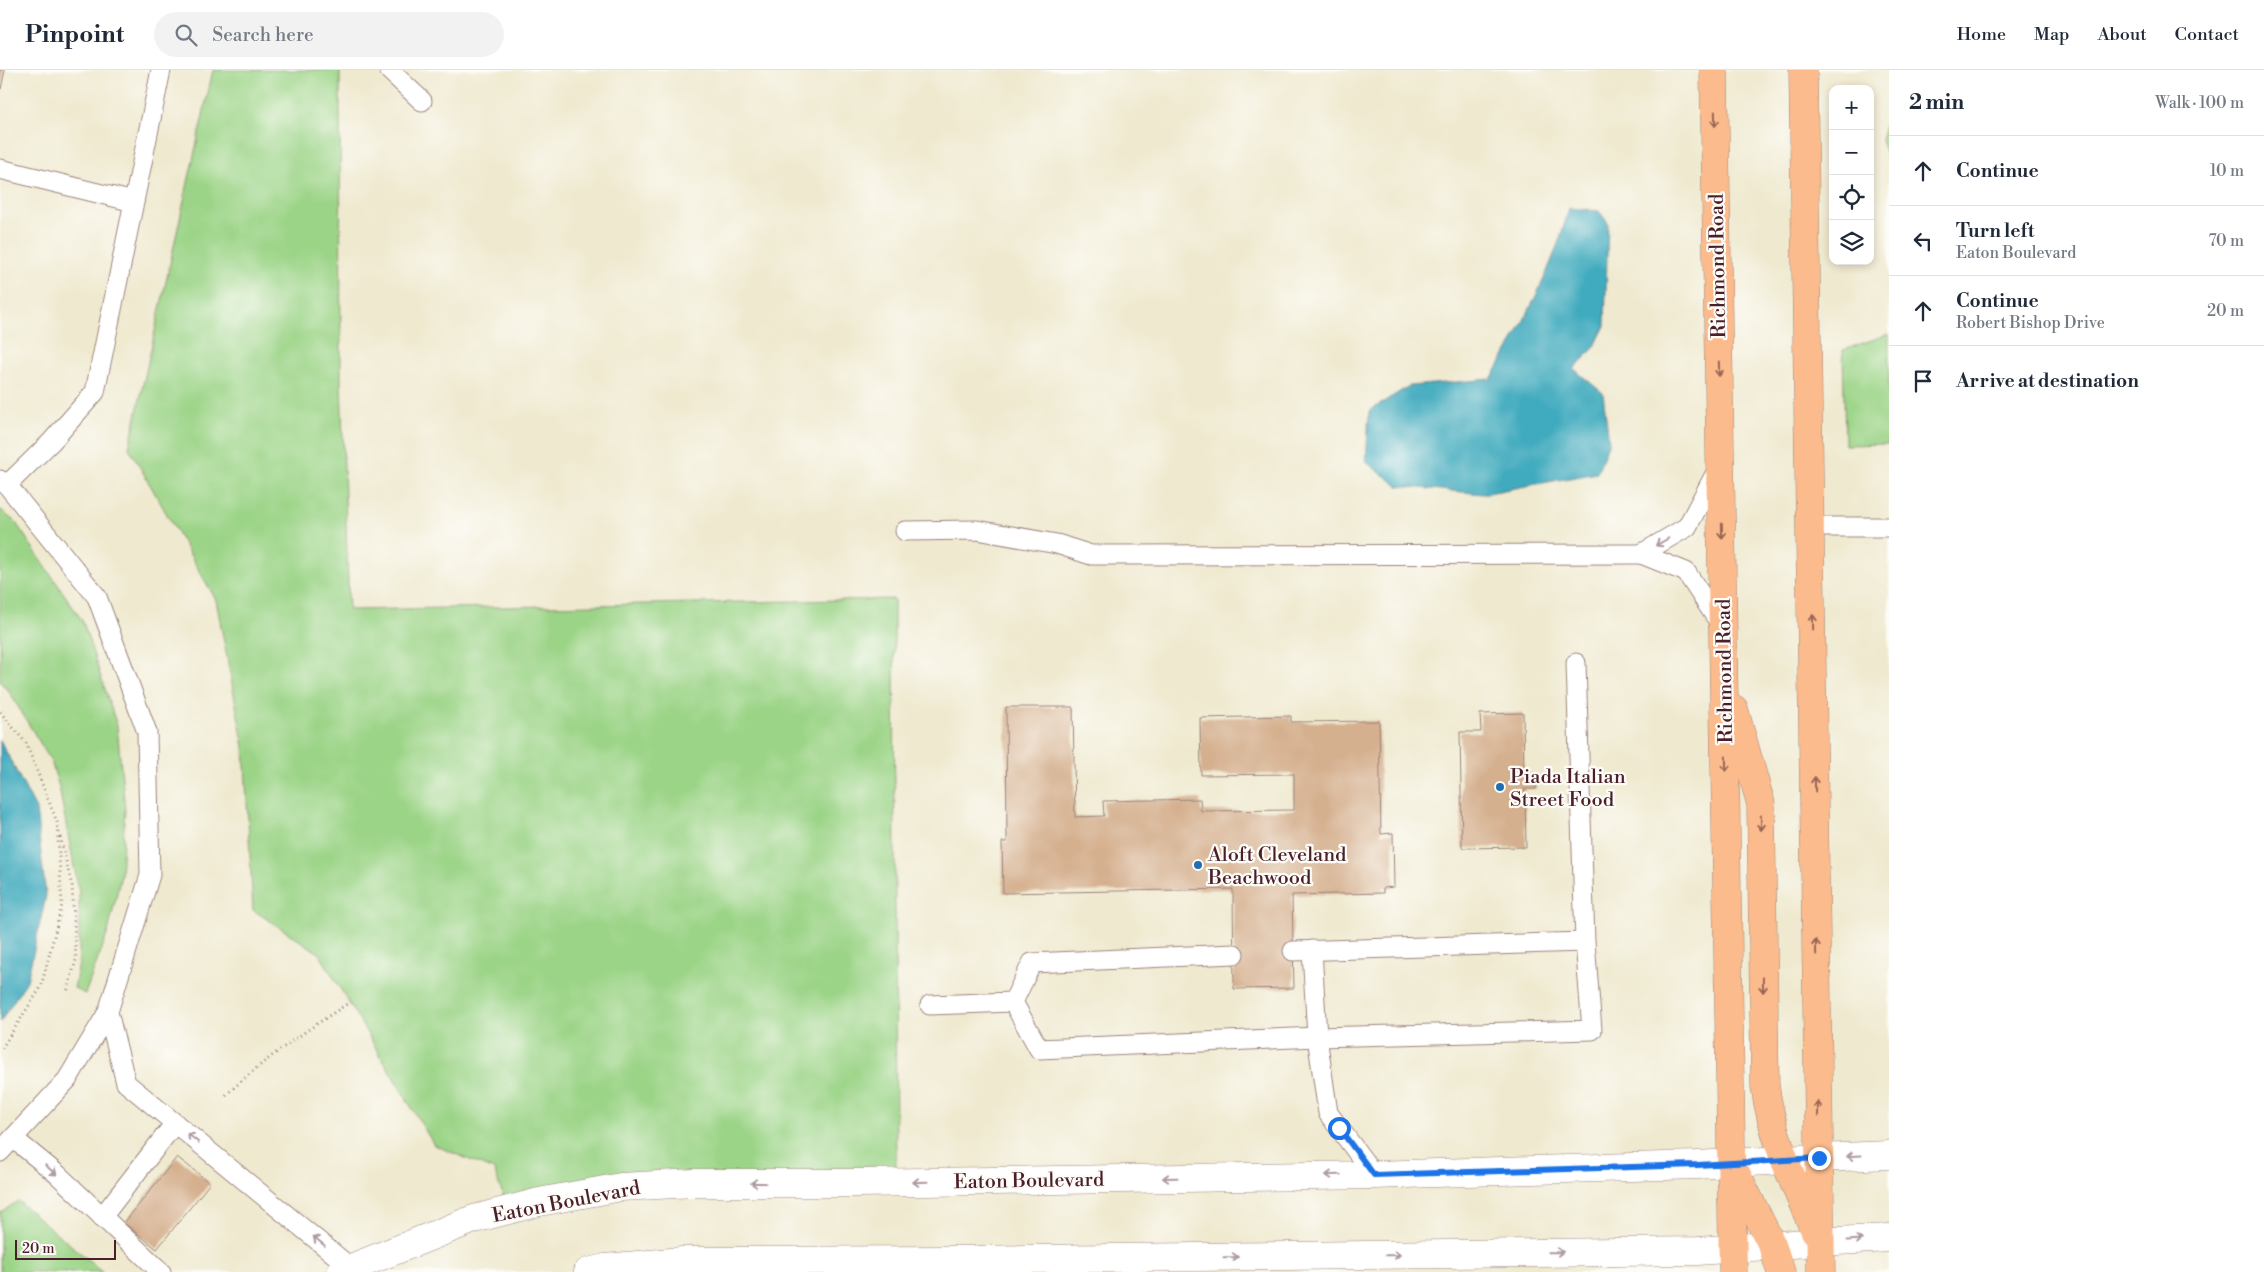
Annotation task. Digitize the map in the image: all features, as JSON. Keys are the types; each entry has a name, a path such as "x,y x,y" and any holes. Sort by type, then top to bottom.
{"main road":[{"name":"Richmond Road","path":"1714,70 1733,1260"},
{"path":"1803,70 1821,1272"},
{"path":"1724,674 1761,804 1765,1086 1774,1134 1820,1242"},
{"path":"1731,1163 1772,1245 1781,1272"}],"street":[{"name":"Eaton Boulevard","path":"350,1271 474,1219 539,1202 621,1187 694,1182 859,1183 1374,1175 1731,1163 1889,1155"},
{"path":"588,1272 605,1268 682,1261 1698,1251 1733,1260 1772,1245 1889,1238"}],"lane":[{"path":"0,1152 67,1080 108,1012 150,875 147,732 97,597 4,483 52,442 95,392 161,70"},
{"path":"389,70 422,101"},
{"path":"0,169 134,202"},
{"path":"1641,554 1688,527 1721,464"},
{"path":"1811,527 1889,527"},
{"path":"905,531 977,530 1057,544 1091,555 1641,554 1686,572 1724,629"},
{"path":"1013,1002 1039,1049 1317,1037 1592,1030 1585,942 1576,663"},
{"path":"1293,951 1585,942"},
{"path":"1312,950 1317,1037 1328,1113 1374,1175"},
{"path":"1013,1002 1032,963 1234,954"},
{"path":"930,1005 1013,1002"},
{"path":"108,1012 126,1083 350,1271"},
{"path":"102,1217 175,1123"},
{"path":"14,1139 161,1272"}],"path":[{"path":"0,712 26,743 57,822 72,886 76,960 67,992"},
{"path":"0,1051 41,986 62,905 57,822"},
{"path":"226,1095 287,1042 347,1004"}],"green space":[{"path":"213,70 340,70 341,383 349,610 894,599 896,1182 694,1183 508,1210 494,1170 434,1145 319,953 253,910 244,747 216,600 129,448"},
{"path":"1889,112 1889,165 1881,140"},
{"path":"1889,334 1889,444 1845,445 1843,350"},
{"path":"0,509 16,523 83,622 117,726 125,809 121,875 108,932 85,994 74,988 79,964 79,893 59,787 51,761 8,690 0,682"},
{"path":"18,1201 103,1272 0,1272 0,1213"}],"water":[{"path":"1569,208 1599,211 1608,223 1605,326 1594,348 1574,369 1603,393 1609,442 1597,473 1483,494 1398,486 1366,462 1369,411 1409,386 1491,379 1536,296 1555,252"},
{"path":"0,740 36,809 46,896 27,981 0,1022"}],"building":[{"path":"0,70 5,70 1,89 0,89"},
{"name":"Aloft Cleveland Beachwood","path":"1006,707 1073,707 1075,817 1104,816 1103,801 1200,799 1201,811 1294,810 1294,774 1201,775 1200,718 1291,716 1291,722 1379,721 1381,834 1393,833 1394,887 1383,888 1383,893 1292,895 1294,988 1234,989 1233,889 1003,893 1002,842 1007,842"},
{"path":"1523,713 1524,776 1536,776 1536,789 1525,789 1526,847 1462,848 1460,732 1481,732 1480,714"},
{"path":"177,1157 210,1183 157,1249 124,1223"}],"place":[{"name":"Piada Italian Street Food","path":"1500,787"},
{"name":"Aloft Cleveland Beachwood","path":"1198,865"}],"route":[{"path":"1339,1128 1374,1175 1697,1165 1819,1158"}]}
